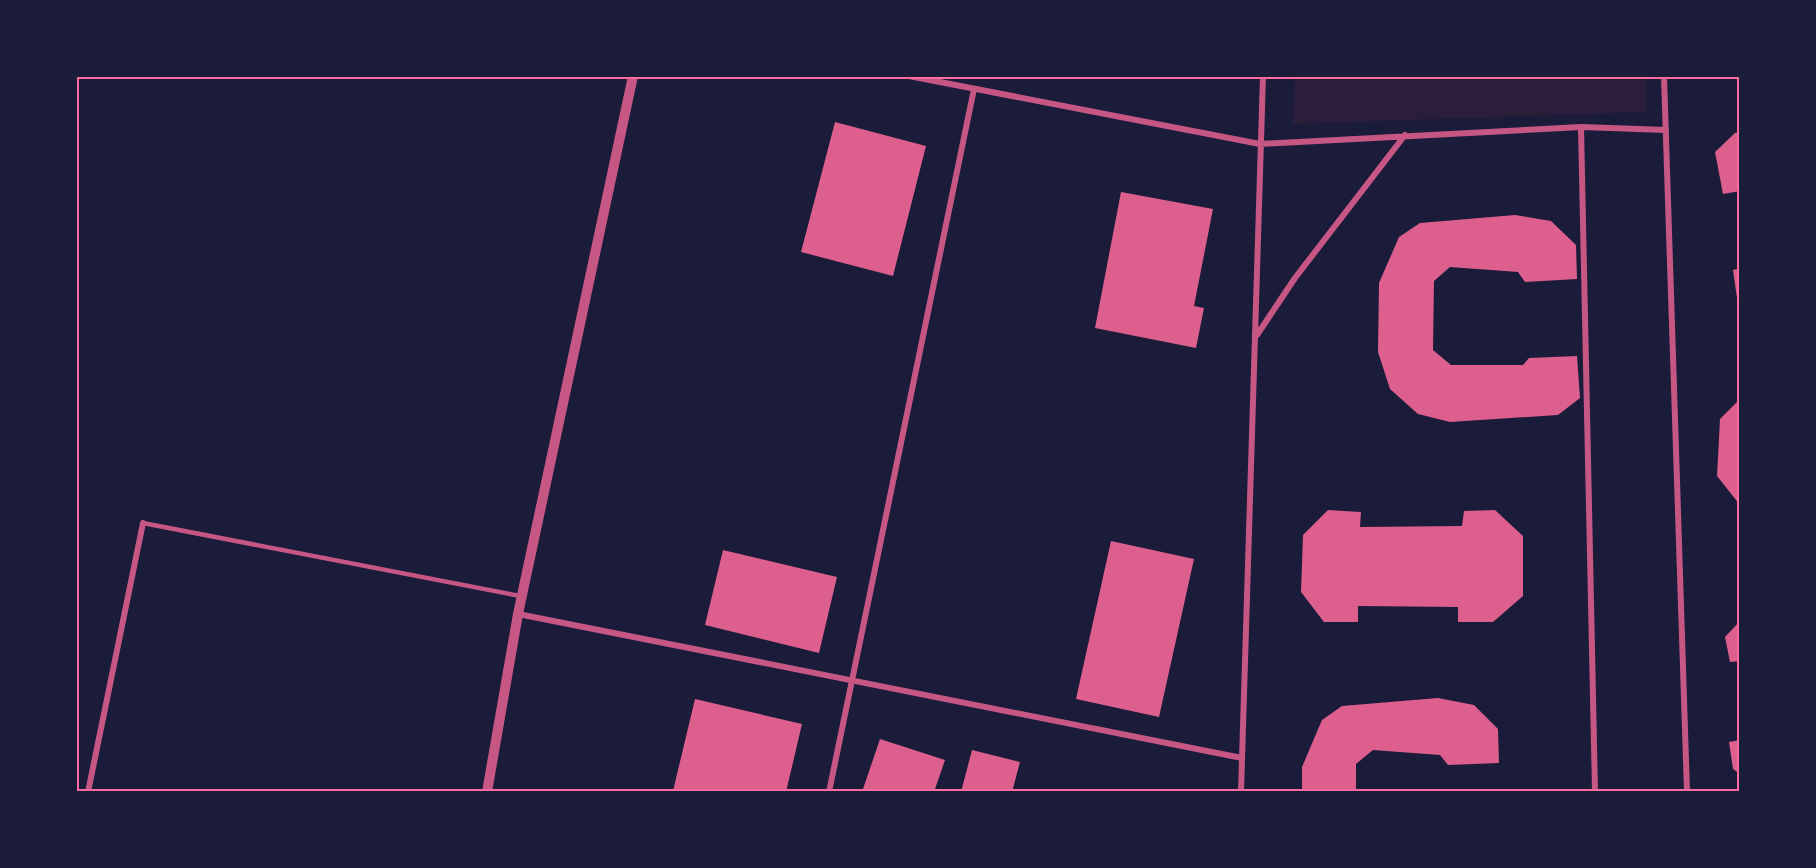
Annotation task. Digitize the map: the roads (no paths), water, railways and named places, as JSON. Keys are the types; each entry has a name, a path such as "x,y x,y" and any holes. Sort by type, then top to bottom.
{"street":[{"path":"487,792 518,614 633,76"},
{"path":"909,76 1260,144 1581,127 1666,129"},
{"path":"1241,792 1263,76"},
{"path":"1664,76 1687,792"},
{"path":"829,792 974,89"},
{"path":"1581,127 1595,792"},
{"path":"1256,336 1295,278 1405,135"},
{"path":"88,792 143,523"},
{"path":"518,614 1242,758"},
{"path":"481,792 491,770"}],"lane":[{"path":"143,523 522,597"}]}
